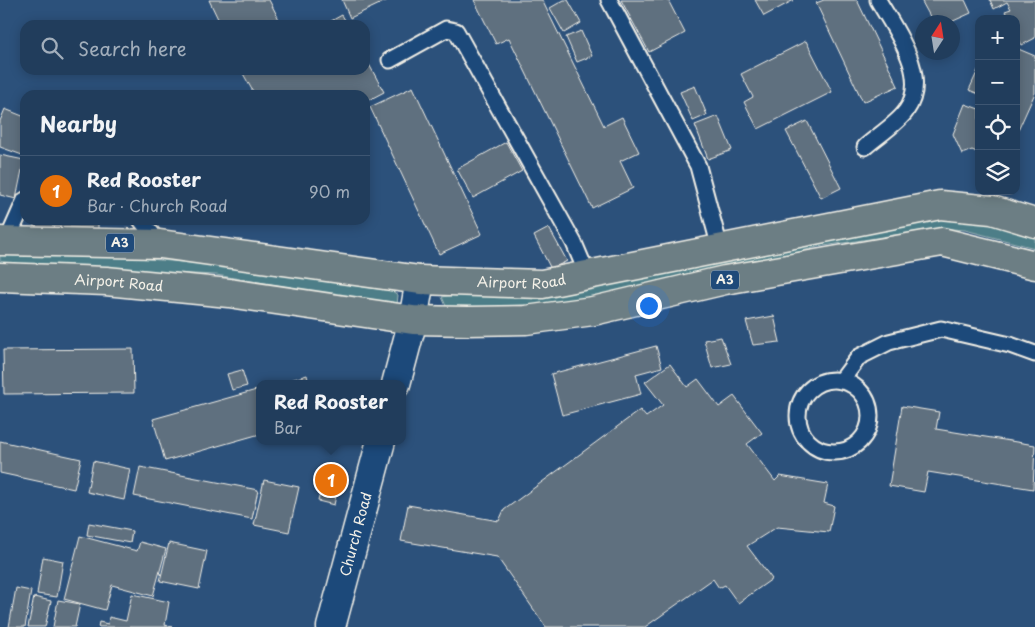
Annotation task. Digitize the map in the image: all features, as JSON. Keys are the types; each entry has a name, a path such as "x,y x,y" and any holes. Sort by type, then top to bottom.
{"highway":[{"name":"Airport Road","path":"4,241 160,244 420,280 542,284 940,205 992,210 1035,223"},
{"path":"940,205 942,242"},
{"name":"Airport Road","path":"0,277 106,282 230,293 413,320 526,320 593,311 725,280 942,242 1035,265"}],"street":[{"path":"397,380 413,320 420,280"},
{"name":"Church Road","path":"331,627 380,445"}],"lane":[{"path":"608,0 698,166 720,248"},
{"path":"864,147 906,111 915,78 905,48 878,0"},
{"path":"390,60 446,29 456,31 574,243 588,276"},
{"path":"4,241 20,210"},
{"path":"145,225 160,244"},
{"path":"841,380 859,357 889,342 941,329 1010,345 1035,354"},
{"path":"829,380 841,380 853,385 862,394 869,405 870,417 867,430 861,440 851,448 839,452 826,451 814,446 802,432 797,414 800,402 807,391 817,384 829,380"}],"green space":[{"path":"950,218 994,225 1035,236 1035,248 965,230 940,228 817,247 770,260 573,301 525,307 446,306 442,297 837,231"},
{"path":"0,251 105,255 214,265 392,291 398,295 397,305 216,275 0,265"}],"building":[{"path":"209,0 269,0 279,20 219,20"},
{"path":"342,0 388,0 350,18"},
{"path":"474,0 542,0 604,126 622,117 639,152 620,161 633,188 592,208 509,38 496,44"},
{"path":"564,0 568,0 581,23 564,33 550,8"},
{"path":"621,0 668,0 685,33 649,52"},
{"path":"755,0 794,0 764,16"},
{"path":"824,0 857,0 898,86 863,102 816,3"},
{"path":"921,0 965,0 971,13 960,18 960,15 929,15"},
{"path":"990,0 1035,0 1035,38 1022,45 1020,41 1020,15 1007,15 1005,11 1011,9 1007,2 994,9"},
{"path":"342,15 345,20 333,20"},
{"path":"581,31 592,56 577,62 566,37"},
{"path":"806,41 832,92 758,129 744,102 753,97 741,74"},
{"path":"1020,50 1035,56 1035,93 1020,126"},
{"path":"370,66 384,92 370,99 370,90 252,90 244,75 370,75"},
{"path":"975,77 975,92 969,90"},
{"path":"695,86 707,115 693,121 680,92"},
{"path":"413,87 482,234 439,254 370,107"},
{"path":"965,104 975,108 975,151 972,150 962,154 953,134"},
{"path":"5,109 20,115 20,154 0,147 0,121"},
{"path":"718,116 732,150 708,159 695,125"},
{"path":"807,121 841,188 821,198 786,131"},
{"path":"506,142 522,171 473,198 457,169"},
{"path":"0,155 20,159 20,180 16,199 0,195"},
{"path":"34,225 98,225 98,231 34,231"},
{"path":"549,228 567,261 551,269 534,236"},
{"path":"774,316 780,342 753,345 746,321"},
{"path":"721,337 731,364 712,368 704,340"},
{"path":"656,346 662,367 636,374 641,394 562,415 551,374"},
{"path":"133,349 134,393 4,394 3,350"},
{"path":"670,364 687,387 698,379 719,407 734,396 762,433 747,444 775,481 780,476 828,484 824,503 834,506 829,532 777,527 747,546 772,579 738,603 725,585 719,588 713,579 645,627 546,627 497,557 401,541 408,505 499,521 504,510 640,410 646,417 663,405 645,382"},
{"path":"242,370 247,386 232,390 227,374"},
{"path":"307,375 308,380 290,380"},
{"path":"256,390 256,435 165,461 153,419"},
{"path":"902,406 939,412 936,429 1035,445 1033,489 928,472 924,492 889,486"},
{"path":"0,441 81,459 74,489 0,473"},
{"path":"93,461 130,469 124,500 87,492"},
{"path":"140,467 258,490 252,519 134,496"},
{"path":"325,473 340,477 334,505 318,501"},
{"path":"264,480 299,487 289,532 254,525"},
{"path":"89,523 132,531 130,543 87,535"},
{"path":"80,536 137,551 140,542 166,549 153,596 112,585 105,610 64,599"},
{"path":"169,543 207,551 199,589 160,581"},
{"path":"43,557 63,561 57,597 37,594"},
{"path":"16,588 31,591 25,627 9,627"},
{"path":"132,594 169,602 165,625 172,627 98,627 99,622 108,624 109,617 126,621"},
{"path":"34,597 51,601 45,627 28,627"},
{"path":"58,600 80,604 75,627 53,627"}],"place":[{"name":"Red Rooster","path":"331,480"}]}
